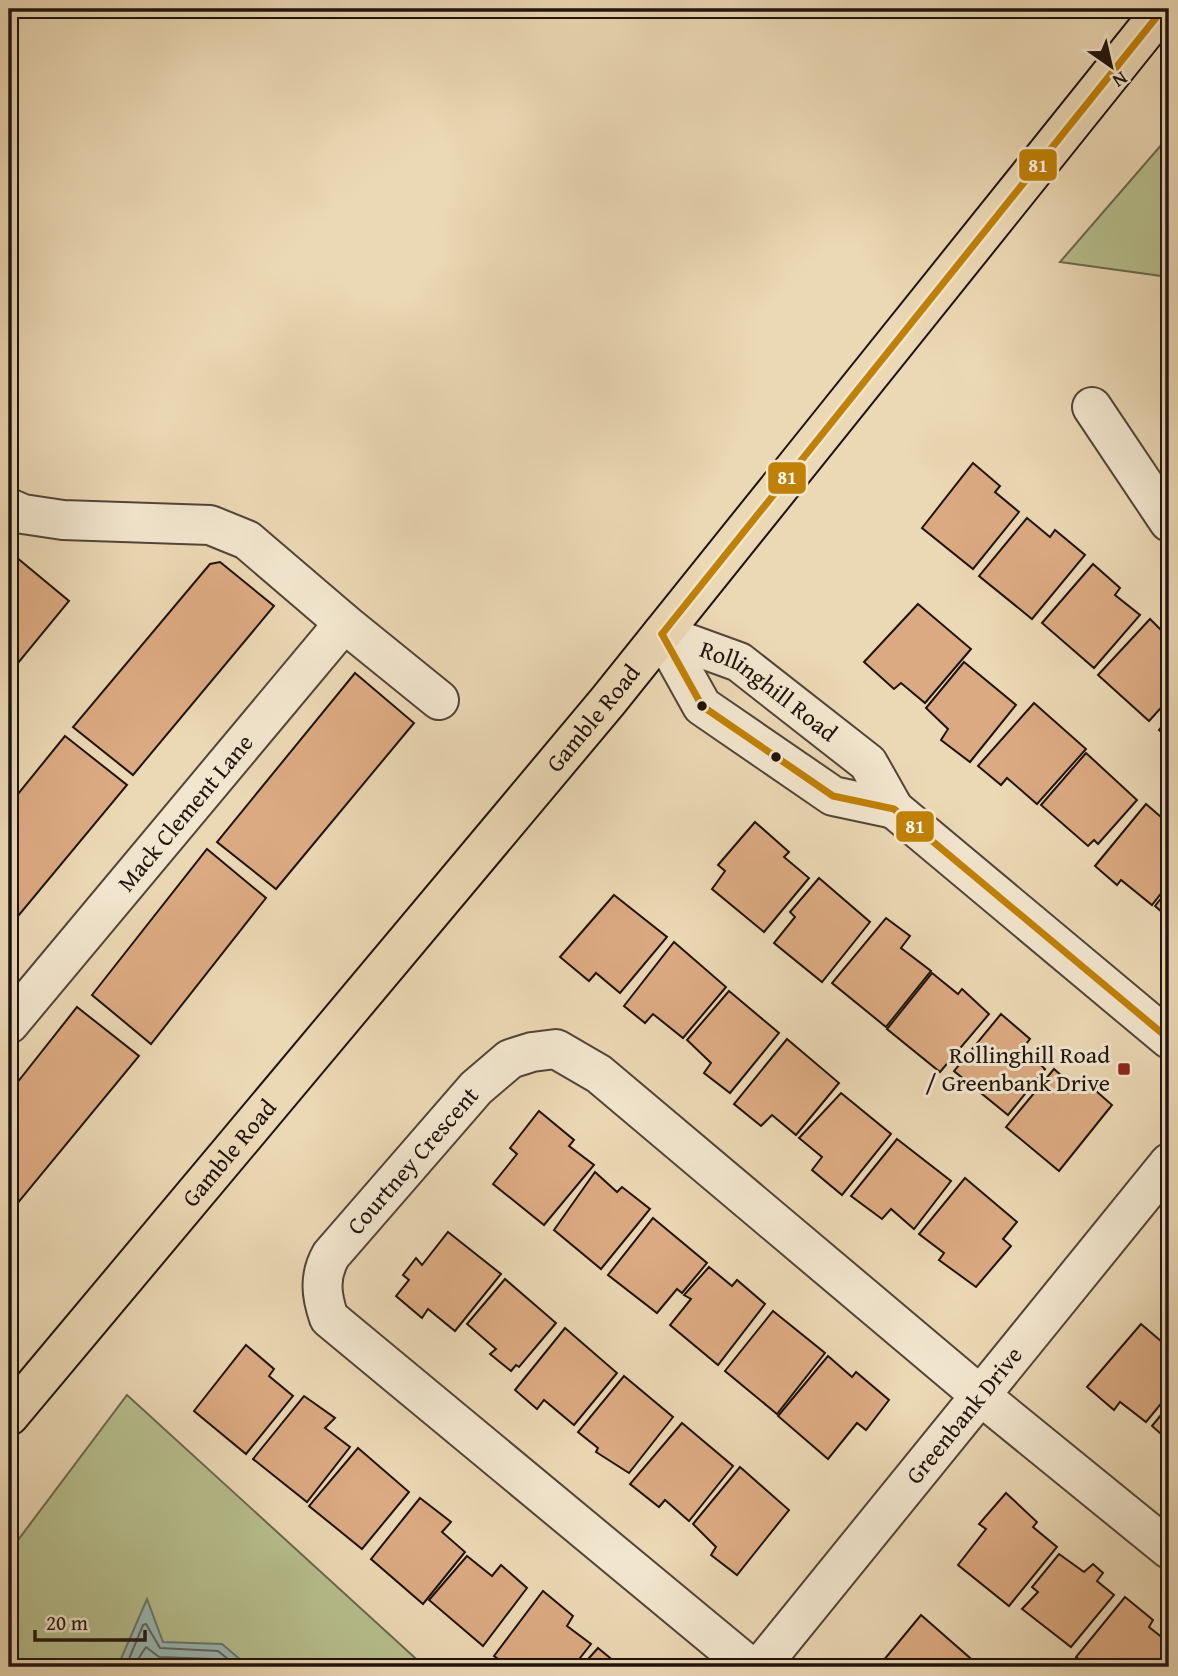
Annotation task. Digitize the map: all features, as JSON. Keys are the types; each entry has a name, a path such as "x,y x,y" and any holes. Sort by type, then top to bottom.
{"main road":[{"name":"Gamble Road","path":"9,1416 608,701 1163,9"}],"street":[{"path":"1092,407 1169,522"},
{"path":"9,509 23,514 63,520 210,525 247,540 439,700"},
{"name":"Mack Clement Lane","path":"15,1004 344,623"},
{"name":"Rollinghill Road","path":"662,634 702,706 833,796 894,809"},
{"name":"Rollinghill Road","path":"662,634 739,662 868,763 894,809 1169,1039"},
{"name":"Courtney Crescent","path":"750,1667 329,1318 321,1297 323,1268 340,1244 476,1088 510,1059 531,1052 556,1049 599,1074 981,1396 1169,1549"},
{"name":"Greenbank Drive","path":"760,1667 1169,1163"}],"green space":[{"path":"1169,136 1169,277 1060,262"},
{"path":"127,1395 425,1667 9,1667 9,1552"}],"water":[{"path":"147,1599 163,1642 222,1644 249,1667 125,1667 120,1661"}],"building":[{"path":"973,463 1000,486 995,492 1019,512 973,569 922,528"},
{"path":"1027,518 1050,537 1055,530 1085,555 1032,619 979,576"},
{"path":"10,552 69,601 9,674 9,554"},
{"path":"220,562 274,606 133,775 73,727 210,564"},
{"path":"1093,564 1120,588 1115,595 1140,615 1094,668 1042,623"},
{"path":"918,604 971,649 925,703 901,683 894,689 864,662"},
{"path":"1150,619 1169,638 1169,699 1149,721 1098,675"},
{"path":"964,662 1016,705 970,762 941,740 948,729 926,708"},
{"path":"355,673 414,723 276,889 217,842"},
{"path":"1034,703 1086,749 1037,804 1007,778 1001,785 978,766"},
{"path":"1169,717 1169,738 1159,730"},
{"path":"65,736 127,785 9,927 9,805"},
{"path":"1086,753 1137,800 1098,844 1094,840 1088,846 1041,805"},
{"path":"1146,804 1169,824 1169,883 1152,905 1121,880 1117,885 1095,866"},
{"path":"755,822 789,852 784,857 809,878 764,932 712,889 725,871 718,865"},
{"path":"207,849 266,898 151,1044 92,995"},
{"path":"819,878 870,922 822,982 774,943 795,917 790,912"},
{"path":"1169,888 1169,918 1155,906"},
{"path":"614,895 667,937 620,993 596,973 589,981 560,957"},
{"path":"886,918 910,936 901,948 931,971 886,1027 832,983"},
{"path":"674,942 726,987 683,1038 653,1014 645,1023 624,1006"},
{"path":"932,973 958,994 962,989 989,1014 940,1072 887,1029"},
{"path":"729,991 779,1033 730,1093 704,1073 711,1063 687,1040"},
{"path":"77,1007 139,1056 17,1204 9,1198 9,1093"},
{"path":"1001,1014 1030,1039 1023,1048 1045,1069 1008,1115 954,1071"},
{"path":"787,1039 839,1083 796,1135 772,1115 761,1126 734,1104"},
{"path":"1054,1069 1080,1092 1087,1083 1112,1105 1059,1171 1006,1127"},
{"path":"841,1093 891,1134 842,1195 812,1170 822,1157 799,1138"},
{"path":"539,1111 574,1140 569,1146 594,1165 544,1225 493,1184 517,1154 510,1148"},
{"path":"897,1139 951,1181 914,1229 891,1209 882,1219 851,1196"},
{"path":"595,1172 617,1192 622,1187 650,1209 601,1269 554,1230"},
{"path":"965,1178 1017,1222 1003,1239 1011,1246 976,1287 939,1260 944,1253 919,1234"},
{"path":"653,1218 707,1263 682,1293 677,1289 657,1313 608,1275"},
{"path":"448,1232 501,1274 455,1331 428,1309 422,1318 396,1296 409,1280 403,1275 416,1258 422,1265"},
{"path":"709,1267 732,1286 737,1280 765,1304 718,1365 670,1325 691,1299 684,1295"},
{"path":"505,1279 556,1323 519,1367 516,1365 511,1371 490,1354 496,1349 467,1324"},
{"path":"773,1311 825,1353 777,1414 725,1371"},
{"path":"1141,1324 1169,1348 1169,1394 1146,1422 1120,1402 1114,1410 1087,1387"},
{"path":"565,1328 617,1373 574,1425 544,1400 537,1409 515,1390"},
{"path":"246,1345 274,1369 269,1376 293,1396 246,1454 194,1411"},
{"path":"828,1356 852,1377 856,1372 889,1400 866,1430 857,1423 828,1459 778,1416"},
{"path":"624,1376 673,1417 629,1473 596,1452 598,1448 578,1432"},
{"path":"304,1396 335,1418 325,1428 350,1447 307,1502 253,1459"},
{"path":"1169,1405 1169,1441 1152,1426"},
{"path":"682,1423 733,1466 689,1521 665,1500 659,1507 630,1484"},
{"path":"358,1448 409,1492 362,1549 309,1506"},
{"path":"740,1467 789,1510 737,1575 711,1555 716,1547 693,1524"},
{"path":"1006,1493 1037,1522 1033,1527 1057,1547 1009,1606 958,1565 986,1529 979,1524"},
{"path":"420,1498 451,1522 442,1532 465,1552 423,1604 371,1559"},
{"path":"1059,1554 1084,1572 1093,1564 1103,1573 1097,1581 1114,1595 1071,1647 1022,1609 1038,1592 1032,1587"},
{"path":"467,1556 492,1576 501,1565 527,1588 483,1646 429,1600"},
{"path":"543,1591 573,1616 567,1626 591,1644 573,1667 509,1667 494,1656"},
{"path":"1125,1597 1153,1620 1149,1627 1169,1643 1169,1650 1156,1667 1089,1667 1076,1657"},
{"path":"921,1615 970,1658 963,1667 878,1667"},
{"path":"598,1648 621,1667 581,1667"}],"transit line":[{"name":"81","path":"662,634 1163,9"},
{"name":"81","path":"662,634 702,706 833,796 894,809 1169,1039"}],"place":[{"name":"Rollinghill Road / Greenbank Drive","path":"1124,1069"}]}
